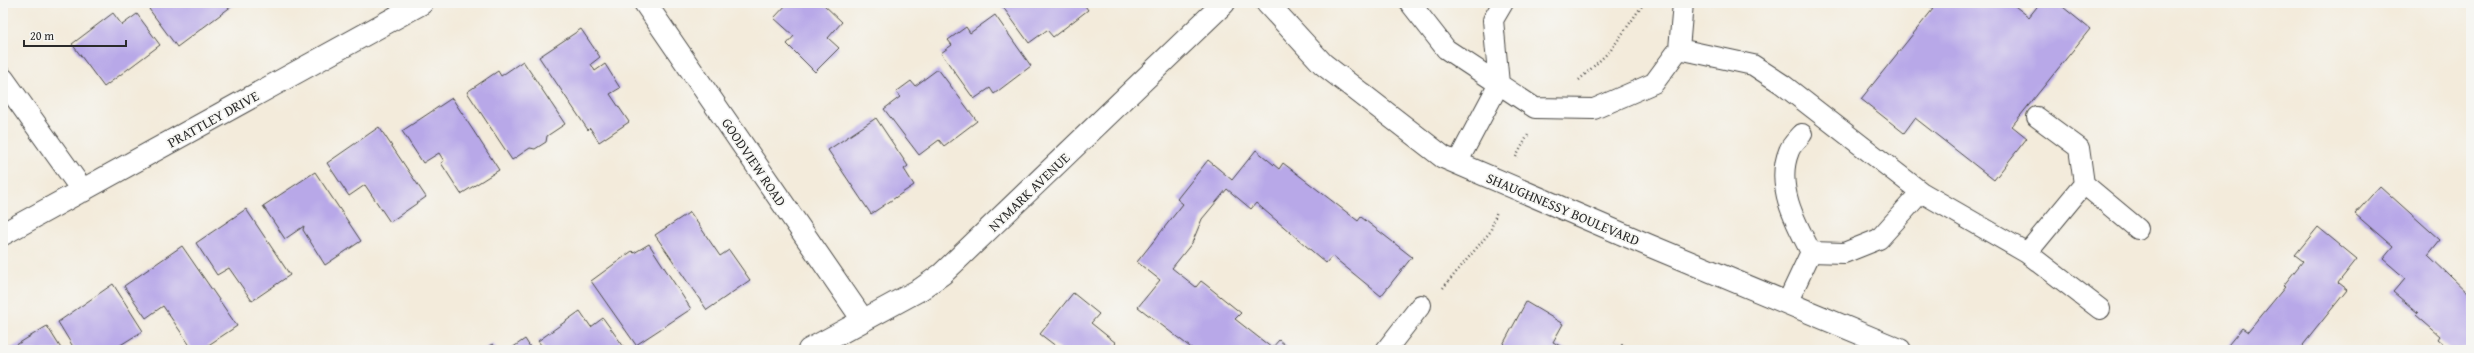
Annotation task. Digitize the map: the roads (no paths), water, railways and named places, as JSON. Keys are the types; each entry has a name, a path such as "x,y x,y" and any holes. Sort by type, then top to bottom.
{"street":[{"name":"PRATTLEY DRIVE","path":"3,234 422,3"},
{"name":"GOODVIEW ROAD","path":"645,3 863,320"},
{"name":"NYMARK AVENUE","path":"809,350 921,289 957,261 1224,3"},
{"name":"SHAUGHNESSY BOULEVARD","path":"1267,3 1323,64 1443,157 1900,350"},
{"path":"3,79 83,191"}],"lane":[{"path":"1410,3 1446,49 1535,108 1594,109 1654,84 1679,49 1683,3"},
{"path":"1457,163 1499,84 1493,20 1503,3"},
{"path":"1679,49 1753,65 1782,84 1921,192 2027,253 2100,309"},
{"path":"2037,117 2079,148 2084,184 2138,228"},
{"path":"1802,134 1789,150 1783,182 1796,225 1812,252"},
{"path":"2027,253 2084,184"},
{"path":"1812,252 1844,253 1879,239 1921,192"},
{"path":"1787,303 1812,252"},
{"path":"1386,350 1421,305"}]}
